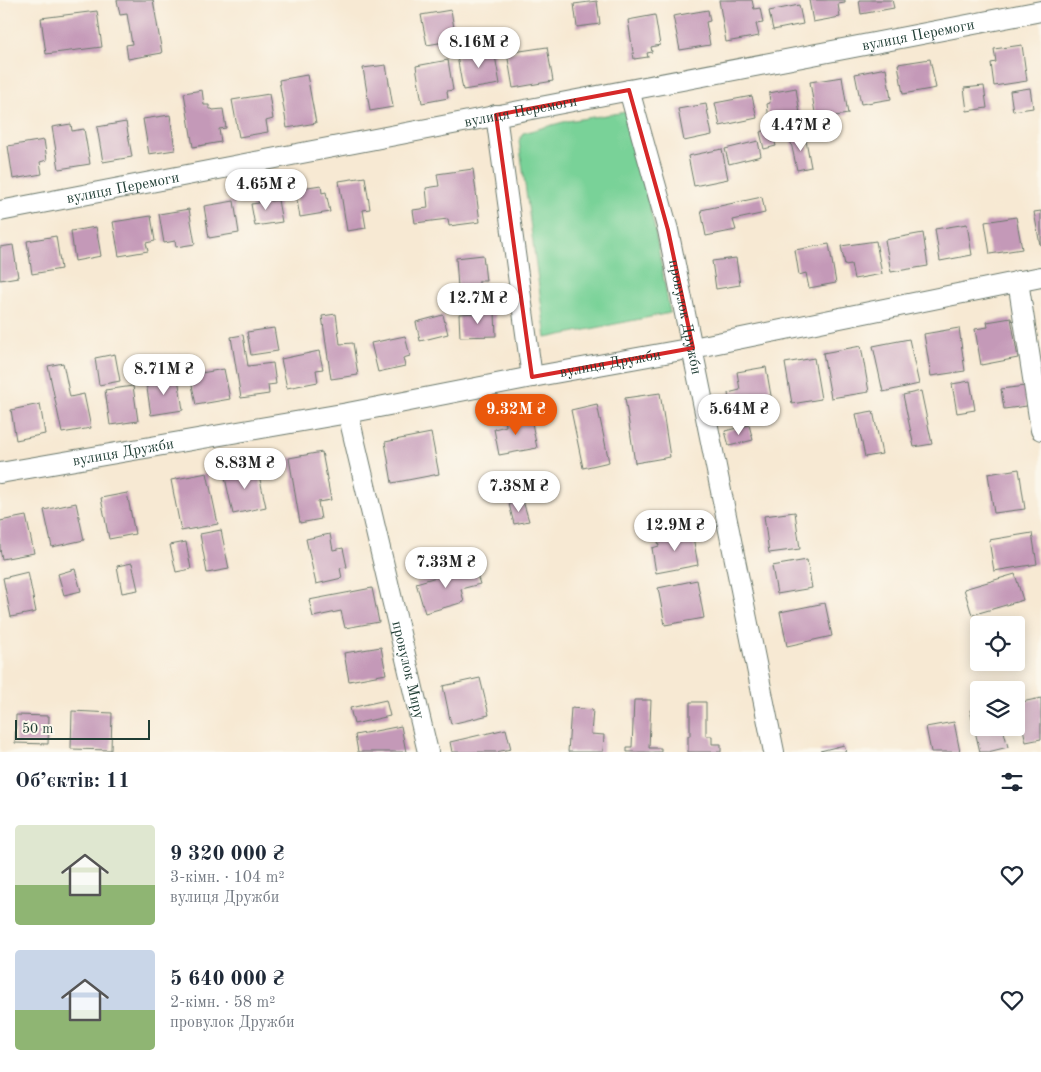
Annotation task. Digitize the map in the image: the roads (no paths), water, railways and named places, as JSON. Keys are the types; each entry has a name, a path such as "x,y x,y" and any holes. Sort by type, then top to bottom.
{"street":[{"name":"вулиця Перемоги","path":"0,211 1041,11"},
{"name":"провулок Дружби","path":"629,90 668,230 774,752"},
{"path":"496,115 532,377"},
{"name":"вулиця Дружби","path":"0,473 348,414 532,377 693,348 1041,277"},
{"path":"1018,281 1041,430"},
{"name":"провулок Миру","path":"348,414 428,752"}]}
